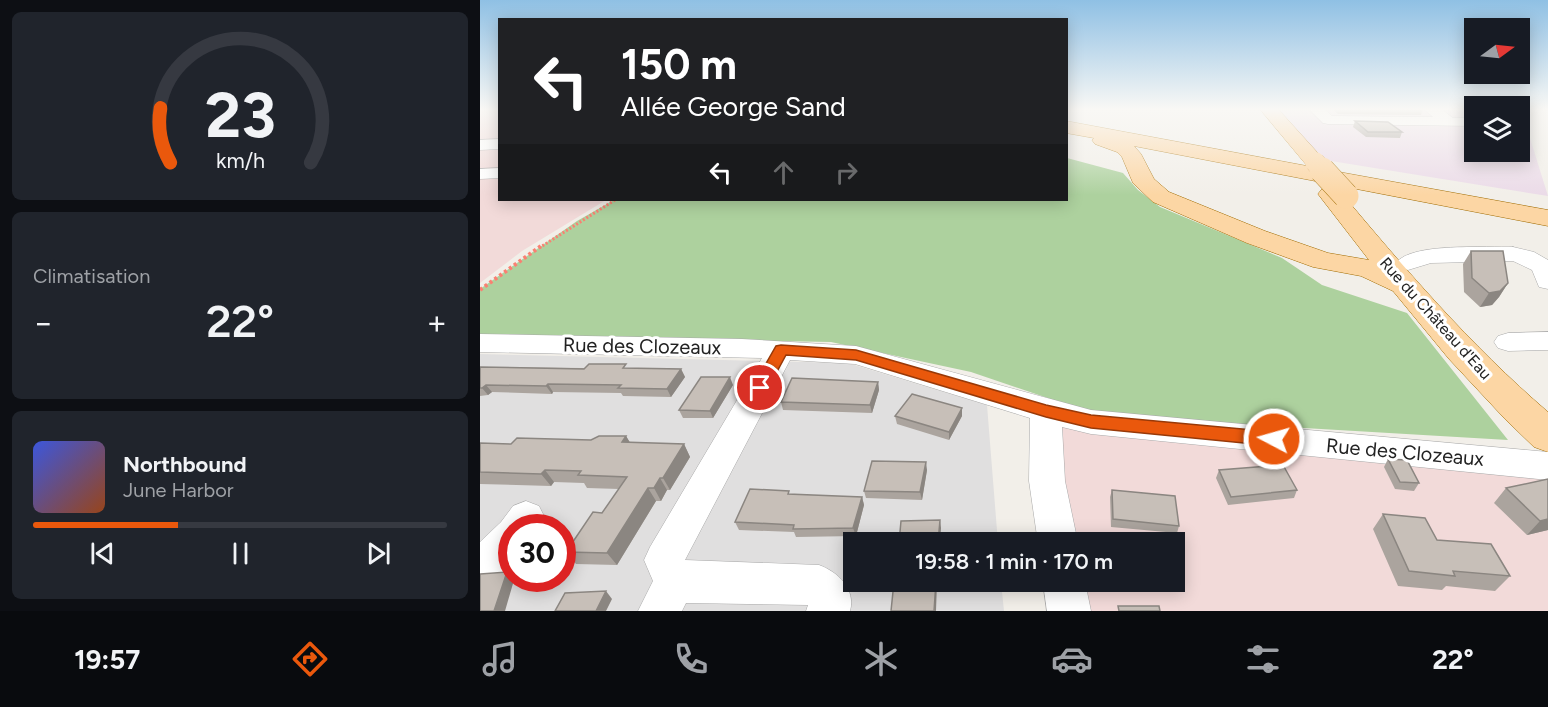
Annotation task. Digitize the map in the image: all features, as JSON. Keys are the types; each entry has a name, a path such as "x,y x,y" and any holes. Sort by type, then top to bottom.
{"main road":[{"path":"1100,138 1124,148 1131,154 1144,183 1161,196 1257,237 1323,261 1381,262"},
{"path":"1144,138 1214,155 1548,218"},
{"path":"1149,138 1214,155"},
{"path":"1285,138 1338,195"},
{"path":"1290,138 1308,161"},
{"path":"1138,172 1159,160 1171,158 1256,163"},
{"name":"Rue du Château d'Eau","path":"1338,195 1381,262 1480,369 1548,436"},
{"name":"Rue du Château d'Eau","path":"1338,195 1381,262 1548,418"}],"street":[{"path":"480,145 498,144"},
{"path":"480,174 498,173"},
{"path":"1381,262 1428,256 1513,254 1526,257 1542,266 1548,282"},
{"path":"1508,342 1548,341"},
{"name":"Rue des Clozeaux","path":"480,343 781,350 856,355 1091,422 1548,466"},
{"path":"781,350 664,560 667,597 819,585 831,601 828,611"},
{"path":"1046,411 1047,481 1056,532"},
{"path":"480,561 492,561 498,554"},
{"path":"1066,592 1069,611"}],"path":[{"path":"480,290 535,250 613,201"}],"shaded area":[{"path":"480,138 498,138 498,201 604,201 522,251 480,283"},
{"path":"1303,138 1464,138 1464,162 1530,162 1530,138 1548,196 1325,160"},
{"path":"480,354 848,363 987,405 997,532 843,532 843,592 1002,592 1004,611 480,611"},
{"path":"1036,411 1548,470 1548,611 1066,611 1063,592 1185,592 1185,532 1054,532"}],"green space":[{"path":"1068,158 1123,173 1138,190 1160,207 1282,258 1322,285 1407,313 1508,440 1101,416 971,372 831,342 480,336 480,289 577,221 612,201 1068,201"}],"building":[{"path":"1471,251 1503,251 1508,283 1500,291 1489,293 1472,278"},
{"path":"589,364 626,364 623,368 681,369 667,389 618,388 621,385 548,384 546,386 486,385 480,388 480,367 584,369"},
{"path":"701,377 730,377 710,411 679,410"},
{"path":"792,378 878,382 870,405 781,402"},
{"path":"912,394 962,408 949,432 895,416"},
{"path":"599,436 626,436 622,442 684,444 663,478 660,478 654,488 648,488 607,553 576,552 576,537 593,512 602,513 627,477 578,475 581,471 545,470 541,474 480,472 480,443 511,444 517,438 591,440"},
{"path":"1388,459 1407,460 1419,483 1400,482"},
{"path":"872,461 926,462 920,492 864,491"},
{"path":"1283,465 1297,490 1231,497 1219,470"},
{"path":"1548,479 1548,519 1540,521 1506,488"},
{"path":"750,489 789,491 788,494 862,497 853,528 793,529 794,525 735,522"},
{"path":"1112,490 1175,496 1179,526 1113,519"},
{"path":"1383,514 1425,518 1437,540 1491,544 1510,576 1453,571 1455,576 1409,571"},
{"path":"940,520 939,532 900,532 901,521"},
{"path":"498,573 498,592 500,592 494,611 480,611 480,574"},
{"path":"606,591 596,611 555,611 565,593"},
{"path":"893,592 935,592 934,611 891,611"},
{"path":"1118,606 1159,606 1160,611 1119,611"}],"route":[{"path":"760,388 781,350 856,355 1091,422 1274,439"}]}
